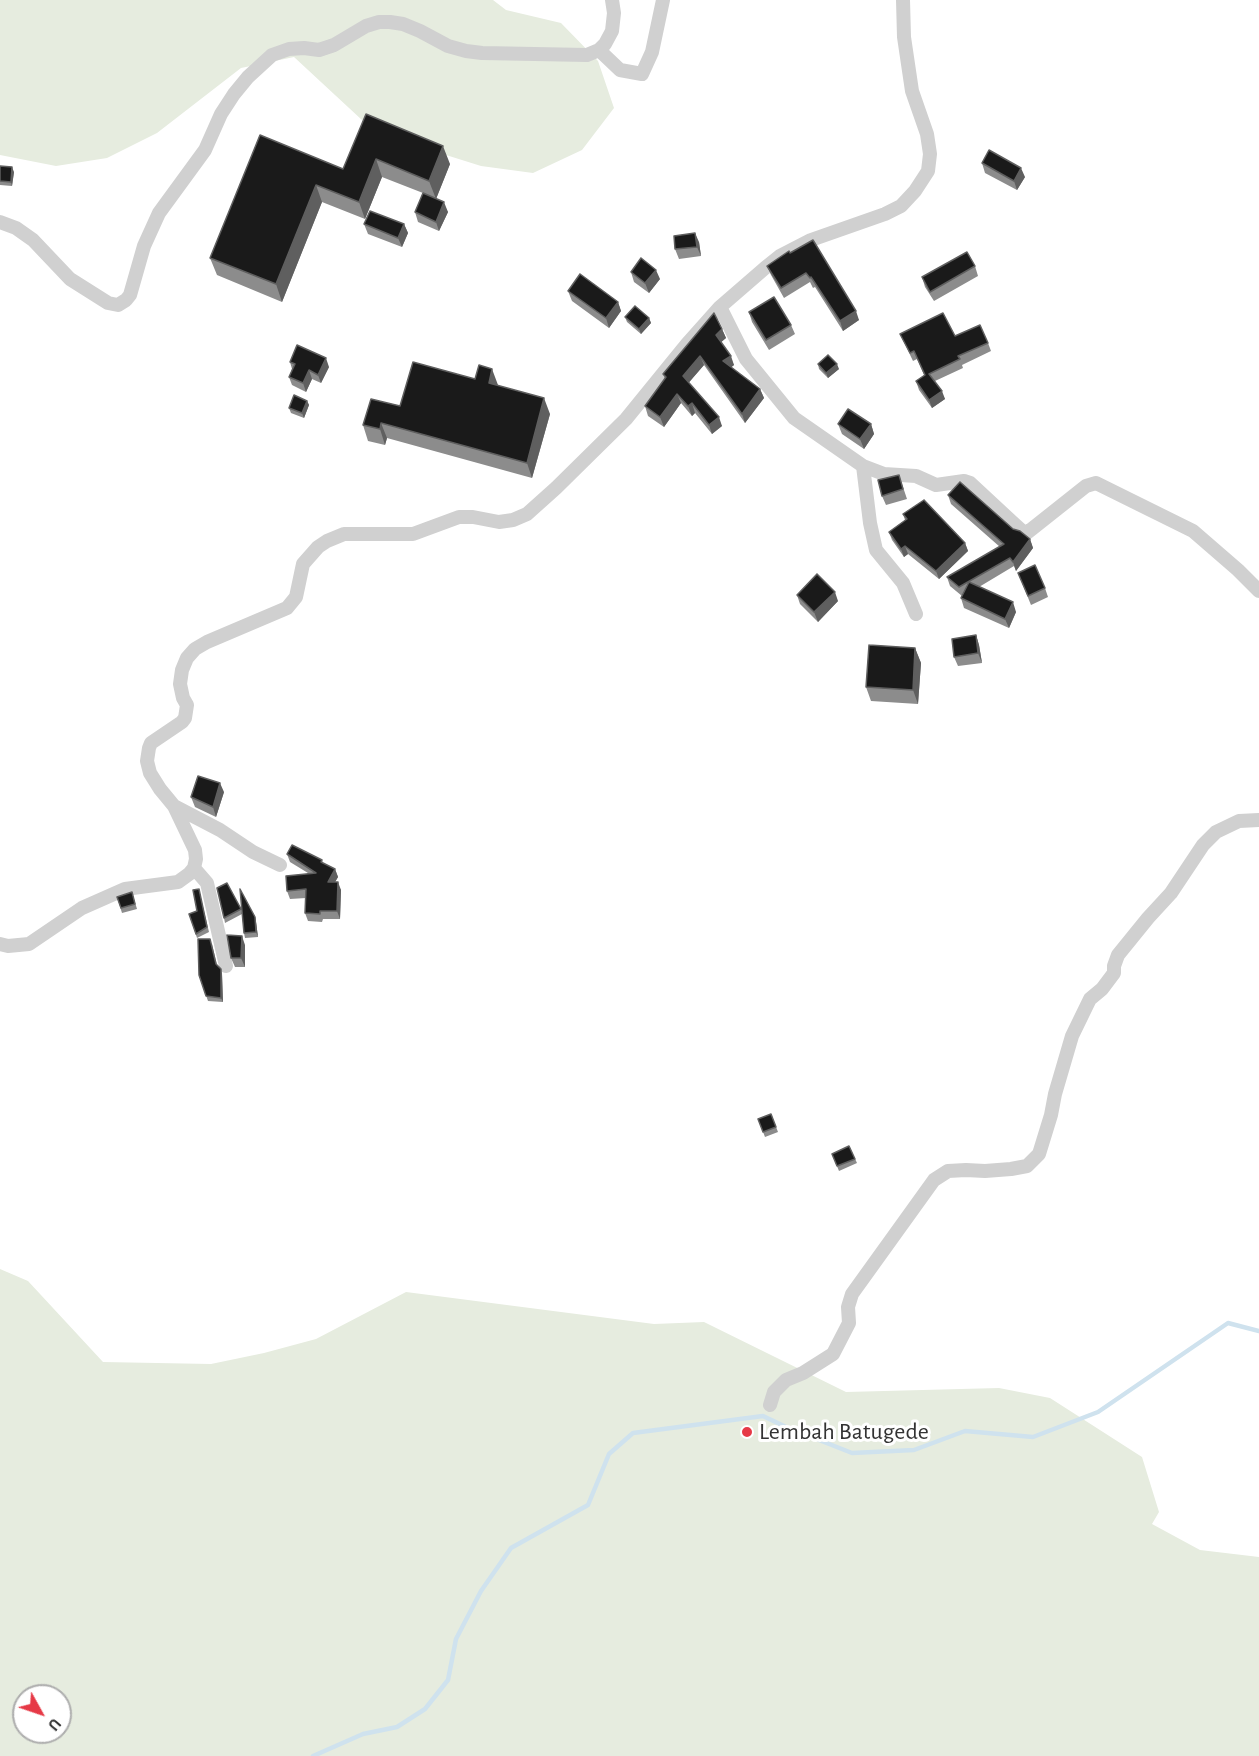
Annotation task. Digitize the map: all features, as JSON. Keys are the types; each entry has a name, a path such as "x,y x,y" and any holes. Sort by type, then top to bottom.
{"street":[{"path":"0,222 16,228 33,240 70,279 108,303 118,305 130,294 144,246 159,213 205,150 221,114 234,94 248,77 272,55 304,48 319,50 334,45 366,26 379,22 404,24 448,46 482,53 587,55 599,50 612,31 614,13 612,0"},
{"path":"599,50 620,70 642,74 652,52 663,0"},
{"path":"0,944 8,946 29,944 82,908 125,889 178,882 194,868 195,850 174,806 150,773 148,753 152,743 185,718 187,705 180,684 187,658 195,649 287,608 296,597 303,564 318,547 335,537 354,534 413,534 459,517 499,522 513,520 526,513 556,488 626,419 687,344 720,308 780,256 811,240 885,214 901,206 928,171 930,154 927,134 912,91 904,37 903,0"},
{"path":"720,308 746,359 794,418 863,466 884,474 916,476 936,485 964,481 970,483 1022,531 1028,532 1086,486 1096,483 1193,531 1259,591"},
{"path":"863,466 868,513 876,550 903,583 916,614"},
{"path":"174,806 280,865"},
{"path":"770,1405 774,1392 786,1380 803,1374 832,1354 849,1323 848,1306 852,1294 934,1180 948,1171 985,1171 1027,1166 1039,1154 1072,1036 1090,999 1102,989 1114,973 1118,955 1171,893 1203,845 1216,832 1239,820 1259,820"},
{"path":"194,868 207,883 226,966"}],"shaded area":[{"path":"0,0 493,0 506,10 561,23 598,61 614,108 582,150 533,173 481,166 376,133 294,57 241,68 157,133 107,158 56,166 0,155"},
{"path":"0,1269 28,1281 103,1362 211,1364 264,1353 316,1339 406,1292 654,1324 704,1322 846,1392 999,1388 1050,1398 1142,1457 1159,1512 1152,1524 1200,1550 1259,1557 1259,1756 0,1756"}],"building":[{"path":"366,114 443,146 429,181 376,159 359,202 316,185 276,284 210,258 260,135 343,169"},
{"path":"989,150 1021,168 1014,181 982,163"},
{"path":"0,166 12,167 11,182 0,181"},
{"path":"423,193 444,202 436,222 415,212"},
{"path":"370,211 404,224 398,238 364,224"},
{"path":"695,233 697,247 675,249 674,236"},
{"path":"813,240 856,311 840,321 806,273 781,288 767,266 789,251 790,253"},
{"path":"967,252 975,266 930,292 922,277"},
{"path":"641,258 656,270 645,283 631,272"},
{"path":"580,274 618,302 606,318 568,291"},
{"path":"774,297 791,325 766,340 749,312"},
{"path":"635,306 649,318 639,329 625,317"},
{"path":"714,313 722,329 716,335 731,356 723,361 760,389 742,414 700,356 683,376 719,417 709,425 692,403 688,406 677,394 660,417 645,406 666,377 663,374"},
{"path":"943,313 955,336 980,325 988,343 958,356 960,359 929,374 942,391 929,400 916,381 925,375 914,351 910,353 900,334"},
{"path":"297,345 326,358 318,375 309,370 303,383 289,377 295,364 290,362"},
{"path":"828,355 837,364 826,373 818,364"},
{"path":"413,362 475,379 479,365 492,369 489,383 544,398 527,463 381,423 380,429 363,425 371,399 400,406"},
{"path":"294,395 307,401 302,413 289,408"},
{"path":"848,409 871,424 860,439 838,424"},
{"path":"899,475 903,489 882,496 878,480"},
{"path":"960,482 1013,529 1020,531 1030,539 1013,562 1010,558 959,587 947,577 1004,544 948,495"},
{"path":"924,500 965,543 936,571 905,546 901,549 889,532 907,519 903,514"},
{"path":"1035,565 1045,588 1028,596 1018,573"},
{"path":"817,574 835,592 814,612 797,595"},
{"path":"969,582 1013,602 1005,619 961,598"},
{"path":"976,635 978,653 954,657 952,639"},
{"path":"869,645 915,648 913,690 866,687"},
{"path":"198,776 220,783 213,807 191,797"},
{"path":"292,845 335,869 328,882 338,882 337,911 320,911 320,914 305,913 306,889 287,891 286,876 316,873 287,854"},
{"path":"227,883 241,909 224,918 217,888"},
{"path":"199,889 207,927 196,934 189,914 197,911 193,890"},
{"path":"240,889 255,917 256,932 244,933"},
{"path":"132,892 135,904 121,908 117,897"},
{"path":"227,935 242,936 241,958 231,958"},
{"path":"198,939 210,939 216,964 221,969 221,998 206,996 199,975"},
{"path":"771,1114 776,1127 763,1132 758,1119"},
{"path":"849,1146 855,1159 837,1166 832,1154"}],"waterway":[{"path":"313,1756 363,1734 397,1727 425,1709 448,1680 456,1639 481,1591 511,1548 588,1505 609,1454 633,1433 763,1416 852,1453 914,1450 965,1431 1033,1437 1098,1412 1228,1323 1259,1331"}],"place":[{"name":"Lembah Batugede","path":"747,1432"}]}
